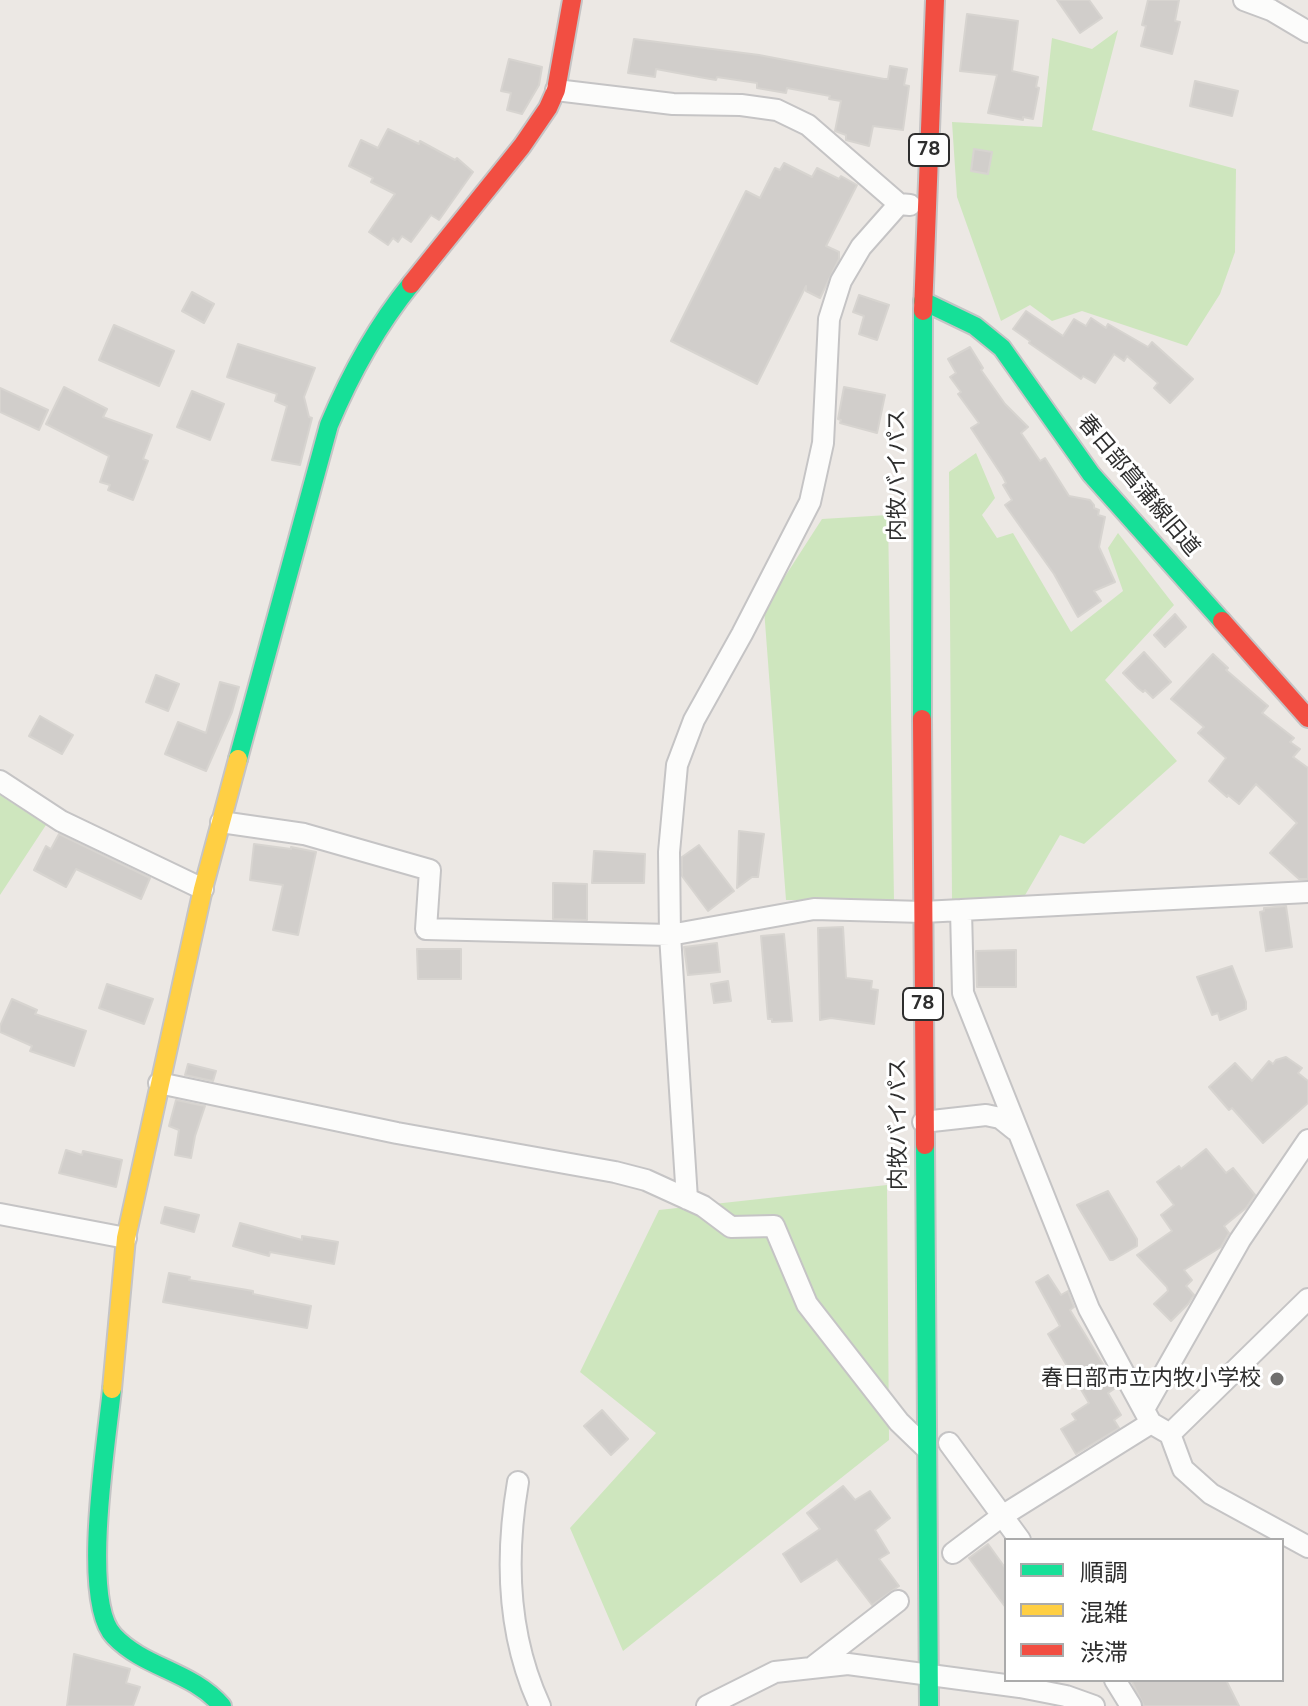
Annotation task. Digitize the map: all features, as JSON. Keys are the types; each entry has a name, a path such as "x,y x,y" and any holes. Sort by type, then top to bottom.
{"street":[{"path":"222,1706 205,1687 119,1641 105,1624 100,1604 96,1556 126,1238 203,889 329,425 347,383 394,305 522,146 548,108 556,90 572,0"},
{"name":"78","path":"923,301 935,0"},
{"path":"1244,0 1271,10 1308,32"},
{"path":"556,90 673,104 741,105 777,110 808,125 899,204 926,205"},
{"path":"687,1199 670,935 669,852 677,765 694,720 810,502 823,443 829,319 841,281 861,247 899,204"},
{"name":"春日部菖蒲線旧道","path":"923,301 971,321 1002,348 1091,474 1308,718"},
{"name":"内牧バイパス","path":"923,301 923,1122 929,1706"},
{"path":"0,781 61,821 203,889"},
{"path":"221,822 304,834 430,870 426,929 670,935 814,909 923,912 1308,892"},
{"path":"961,910 963,993 1015,1130 1089,1309 1148,1416 1170,1434 1183,1469 1211,1494 1308,1547"},
{"path":"159,1083 397,1133 615,1172 646,1180 703,1206 731,1227 774,1226 807,1304 899,1422 926,1448"},
{"path":"923,1122 986,1115 1000,1118 1015,1130"},
{"path":"953,1553 1148,1416 1240,1240 1308,1140"},
{"path":"0,1214 126,1238"},
{"path":"1170,1434 1308,1299"},
{"path":"949,1443 1018,1538"},
{"path":"518,1482 511,1525 510,1585 517,1639 530,1685 540,1706"},
{"path":"814,1666 898,1601"},
{"path":"707,1706 775,1672 848,1664 1020,1687 1066,1696 1094,1706"},
{"path":"1116,1682 1131,1706"}],"green space":[{"path":"1118,30 1092,130 1236,169 1235,252 1220,294 1187,346 1082,311 1052,321 1030,305 1001,321 957,197 952,122 1042,127 1052,38 1092,49"},
{"path":"976,453 995,498 982,515 997,538 1013,533 1071,632 1123,591 1108,548 1118,533 1174,605 1105,680 1177,761 1084,844 1060,835 1024,897 952,899 949,472"},
{"path":"888,515 894,901 786,900 764,609 822,519"},
{"path":"0,795 46,825 0,895"},
{"path":"887,1185 889,1440 623,1651 570,1528 656,1433 580,1372 659,1210"}],"building":[{"path":"1057,0 1089,0 1102,18 1080,33"},
{"path":"1148,0 1179,0 1175,21 1180,22 1172,54 1141,46"},
{"path":"967,14 1018,21 1012,71 1038,77 1033,119 988,113 997,75 960,71"},
{"path":"634,39 759,55 884,79 888,79 890,66 907,69 904,85 909,86 903,130 873,126 869,146 846,140 846,135 835,131 841,101 829,99 830,96 787,88 786,93 757,88 757,83 717,77 716,80 656,69 655,77 628,73"},
{"path":"509,59 542,67 539,85 522,114 507,110 511,93 501,91"},
{"path":"1195,81 1238,91 1232,116 1190,106"},
{"path":"388,129 419,144 420,141 455,160 457,158 473,172 439,220 431,215 411,242 402,236 398,242 393,238 388,245 369,232 395,194 349,166 361,140 378,148"},
{"path":"974,149 992,152 988,174 971,171"},
{"path":"784,163 812,177 817,168 857,185 826,246 839,252 839,259 820,298 806,291 806,286 757,384 671,341 746,191 760,198 775,168 780,170"},
{"path":"192,292 214,304 204,323 182,311"},
{"path":"859,295 889,305 877,340 859,334 864,316 853,312"},
{"path":"1026,311 1063,336 1074,319 1086,326 1091,318 1106,328 1108,324 1148,347 1152,342 1193,379 1170,403 1154,388 1158,383 1127,356 1124,361 1114,354 1095,383 1083,376 1081,379 1013,329"},
{"path":"114,325 174,351 159,386 99,360"},
{"path":"238,344 315,368 304,397 309,417 312,418 300,465 272,460 287,406 275,401 277,394 227,377"},
{"path":"970,347 983,368 981,370 1005,404 1028,427 1021,433 1040,461 1045,458 1069,496 1090,500 1099,510 1098,515 1105,517 1099,547 1115,582 1094,591 1101,601 1078,617 1054,574 1005,505 1012,500 1003,485 1006,483 971,428 979,423 950,377 956,373 948,359"},
{"path":"64,387 107,409 103,417 152,435 143,459 148,461 133,500 108,490 110,485 100,482 109,456 46,424"},
{"path":"844,387 885,395 877,433 840,423 838,419"},
{"path":"0,388 48,410 39,430 0,412"},
{"path":"192,391 224,404 210,440 177,427"},
{"path":"1175,614 1186,627 1165,647 1154,635"},
{"path":"1144,652 1171,682 1153,698 1123,673"},
{"path":"1213,654 1228,668 1226,670 1268,706 1262,713 1294,738 1290,742 1300,749 1293,757 1308,768 1308,879 1299,879 1270,853 1297,823 1256,784 1239,804 1209,781 1226,758 1198,733 1204,727 1171,699"},
{"path":"156,675 179,684 168,711 146,702"},
{"path":"220,682 239,687 232,712 206,771 165,754 178,722 206,733"},
{"path":"40,716 73,735 62,754 29,736"},
{"path":"739,831 764,834 758,877 752,877 737,888"},
{"path":"59,834 150,878 141,899 76,869 66,887 34,870 46,846 51,849"},
{"path":"254,844 316,852 298,935 273,930 283,885 250,880"},
{"path":"699,845 734,891 708,911 682,876 682,857"},
{"path":"594,851 645,854 644,883 592,883"},
{"path":"553,883 587,884 587,920 553,919"},
{"path":"1286,906 1292,947 1266,951 1260,912 1264,908"},
{"path":"843,927 846,978 872,981 871,989 878,990 874,1024 831,1018 820,1020 818,928"},
{"path":"784,934 792,1021 772,1022 768,1019 761,936"},
{"path":"717,943 720,972 688,975 684,947"},
{"path":"417,949 461,949 461,979 418,979"},
{"path":"1016,950 1016,987 977,987 976,951"},
{"path":"1232,966 1246,1009 1220,1020 1218,1013 1212,1015 1197,977"},
{"path":"728,981 731,1001 714,1003 711,984"},
{"path":"107,984 153,999 144,1024 99,1008"},
{"path":"12,999 37,1010 35,1014 86,1031 74,1066 30,1051 32,1046 0,1032"},
{"path":"1286,1057 1302,1068 1298,1073 1308,1081 1308,1103 1263,1143 1209,1087 1235,1063 1252,1081 1269,1061 1273,1064"},
{"path":"188,1064 216,1071 213,1081 185,1075"},
{"path":"176,1100 205,1106 191,1158 175,1155 179,1130 169,1126"},
{"path":"1206,1149 1226,1173 1233,1168 1255,1195 1246,1208 1224,1226 1229,1233 1221,1247 1184,1270 1192,1280 1186,1286 1194,1295 1171,1321 1154,1304 1168,1291 1167,1287 1137,1255 1172,1231 1161,1215 1174,1205 1157,1182 1179,1166 1181,1169"},
{"path":"66,1150 122,1160 116,1187 59,1173"},
{"path":"1108,1191 1137,1239 1137,1246 1113,1260 1110,1260 1077,1205"},
{"path":"165,1207 199,1215 194,1232 161,1223"},
{"path":"240,1223 302,1240 302,1236 338,1242 334,1264 270,1252 269,1256 233,1246"},
{"path":"169,1273 311,1306 307,1328 163,1302"},
{"path":"1048,1275 1061,1295 1068,1291 1074,1307 1070,1310 1117,1387 1108,1393 1121,1415 1114,1420 1119,1428 1076,1454 1061,1429 1076,1420 1072,1414 1089,1403 1048,1334 1060,1326 1036,1282"},
{"path":"602,1410 628,1439 611,1455 584,1426"},
{"path":"843,1486 855,1500 870,1491 890,1518 875,1530 889,1553 879,1559 899,1586 872,1605 837,1559 801,1582 783,1554 820,1529 807,1513"},
{"path":"988,1544 1004,1566 1004,1605 969,1558"},
{"path":"74,1654 130,1669 126,1683 140,1687 133,1706 67,1706"},
{"path":"1132,1682 1227,1682 1239,1706 1144,1706"}],"traffic: fast":[{"path":"238,759 329,425 365,352 411,284"},
{"path":"923,301 975,326 1002,348 1091,474 1222,621"},
{"path":"922,719 923,311"},
{"path":"925,1145 929,1706"},
{"path":"112,1389 98,1518 99,1590 104,1617 114,1636 126,1647 197,1685 222,1706"}],"traffic: slow":[{"path":"112,1389 126,1238 203,889 238,759"}],"traffic: jam":[{"path":"411,284 522,146 548,108 556,90 572,0"},
{"path":"923,311 935,0"},
{"path":"1222,621 1308,718"},
{"path":"922,719 925,1145"}],"place":[{"name":"春日部市立内牧小学校","path":"1277,1379"}]}
